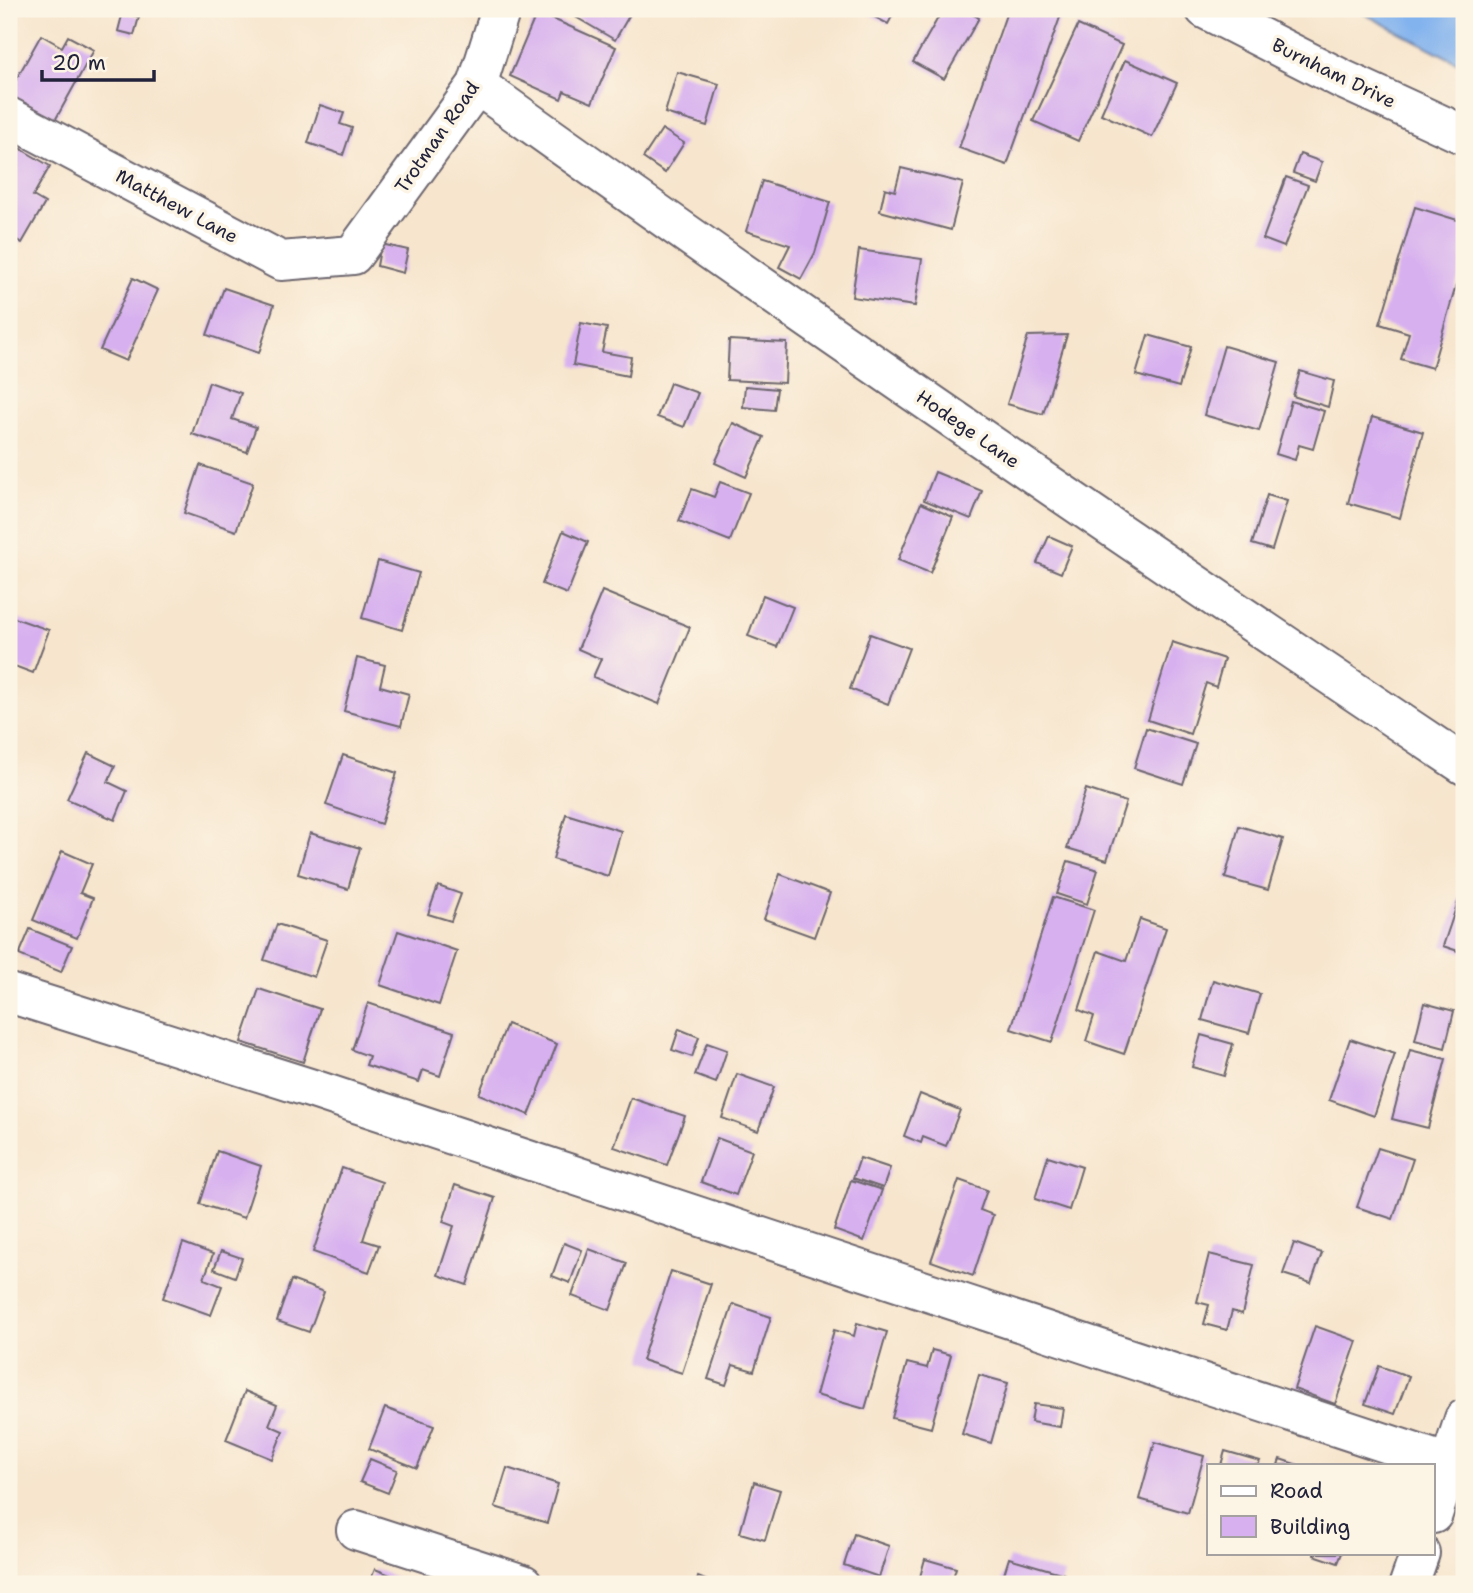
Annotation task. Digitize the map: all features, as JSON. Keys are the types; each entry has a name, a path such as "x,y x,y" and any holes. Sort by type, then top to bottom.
{"street":[{"name":"Trotman Road","path":"353,255 477,85 500,9"},
{"name":"Burnham Drive","path":"1205,9 1342,79 1464,135"},
{"name":"Hodege Lane","path":"477,85 731,267 1102,523 1464,765"},
{"name":"Matthew Lane","path":"9,117 281,261 353,255"},
{"path":"9,993 313,1089 1449,1464"},
{"path":"1434,1511 1464,1419"},
{"path":"356,1530 523,1584"},
{"path":"1409,1584 1420,1554"}],"water":[{"path":"1355,9 1464,9 1464,66"}],"building":[{"path":"562,9 633,9 615,40"},
{"path":"859,9 896,9 888,24"},
{"path":"943,9 963,9 979,18 944,79 913,62"},
{"path":"1008,9 1063,9 1007,165 959,148"},
{"path":"123,12 139,17 134,35 118,31"},
{"path":"537,12 616,47 592,103 564,91 561,99 510,76"},
{"path":"1078,25 1122,45 1078,141 1033,121"},
{"path":"41,35 62,47 68,36 94,50 53,124 9,98 9,92"},
{"path":"1125,60 1177,83 1152,137 1101,114"},
{"path":"677,72 719,84 707,126 665,113"},
{"path":"320,105 344,113 340,124 352,128 343,155 308,143"},
{"path":"662,129 684,143 665,173 643,158"},
{"path":"9,142 50,166 33,196 45,203 22,243 9,236"},
{"path":"1300,154 1322,162 1315,181 1293,173"},
{"path":"901,168 963,183 951,230 880,211 885,188 895,191"},
{"path":"1286,177 1308,185 1284,247 1263,239"},
{"path":"762,181 830,202 815,253 801,279 779,267 790,245 746,231"},
{"path":"1415,207 1464,222 1464,258 1432,368 1401,359 1409,333 1380,324"},
{"path":"381,244 408,250 403,273 377,266"},
{"path":"859,250 922,259 915,306 852,297"},
{"path":"133,278 158,290 126,361 100,350"},
{"path":"224,288 274,305 259,353 207,335"},
{"path":"581,323 607,328 602,352 631,357 628,376 573,365"},
{"path":"1067,335 1043,414 1007,404 1028,336"},
{"path":"1148,335 1191,347 1179,387 1136,375"},
{"path":"729,340 787,343 785,383 727,380"},
{"path":"1224,346 1279,362 1259,431 1204,415"},
{"path":"1300,371 1334,381 1328,407 1293,396"},
{"path":"209,382 241,393 232,419 256,427 247,452 192,434"},
{"path":"670,383 698,393 684,427 657,417"},
{"path":"745,386 777,389 774,410 743,407"},
{"path":"1291,401 1324,411 1313,449 1299,445 1295,460 1276,454"},
{"path":"1372,417 1423,432 1400,518 1348,503"},
{"path":"733,423 764,437 746,477 715,463"},
{"path":"200,465 253,483 236,531 184,513"},
{"path":"935,472 982,491 971,519 924,500"},
{"path":"720,482 749,493 730,541 679,521 692,489 714,497"},
{"path":"1267,495 1287,501 1272,550 1252,544"},
{"path":"921,503 953,517 930,573 898,560"},
{"path":"563,531 588,542 567,594 542,584"},
{"path":"1049,536 1072,546 1061,573 1037,563"},
{"path":"378,561 419,573 402,630 362,618"},
{"path":"602,591 690,627 659,704 593,677 601,659 578,649"},
{"path":"763,595 793,607 777,647 748,636"},
{"path":"9,616 49,630 33,673 9,664"},
{"path":"870,634 909,648 888,704 850,689"},
{"path":"1172,642 1224,659 1216,687 1206,683 1190,734 1148,720"},
{"path":"357,658 385,665 380,686 409,694 401,726 344,711"},
{"path":"1146,728 1196,744 1183,784 1134,768"},
{"path":"88,753 115,766 108,782 127,791 115,820 67,799"},
{"path":"343,755 397,773 381,824 326,805"},
{"path":"1086,789 1126,802 1107,860 1067,848"},
{"path":"566,814 621,831 608,876 553,859"},
{"path":"1239,826 1283,839 1268,890 1225,878"},
{"path":"310,833 360,848 348,889 298,874"},
{"path":"62,851 92,864 80,893 93,898 77,938 33,920"},
{"path":"1068,861 1098,870 1087,904 1057,894"},
{"path":"780,874 830,893 814,937 764,919"},
{"path":"1464,884 1464,953 1443,946"},
{"path":"438,886 461,894 451,921 428,914"},
{"path":"1053,897 1094,910 1052,1042 1011,1029"},
{"path":"1140,919 1166,928 1124,1054 1086,1041 1094,1016 1079,1010 1098,951 1126,961"},
{"path":"277,924 327,940 314,977 264,960"},
{"path":"30,929 72,946 61,972 19,955"},
{"path":"398,931 457,951 439,1005 380,985"},
{"path":"1213,980 1260,994 1249,1033 1202,1020"},
{"path":"259,989 320,1009 303,1062 241,1042"},
{"path":"368,1003 454,1032 440,1076 423,1070 419,1082 366,1065 369,1056 352,1050"},
{"path":"1424,1003 1454,1011 1445,1048 1415,1040"},
{"path":"507,1024 557,1044 529,1115 479,1094"},
{"path":"679,1029 699,1037 692,1057 672,1050"},
{"path":"1201,1035 1233,1044 1224,1076 1192,1067"},
{"path":"1350,1039 1395,1054 1374,1116 1329,1100"},
{"path":"707,1043 727,1050 716,1083 695,1075"},
{"path":"1410,1050 1446,1059 1428,1128 1392,1119"},
{"path":"737,1074 774,1087 758,1131 722,1118"},
{"path":"920,1094 960,1110 946,1146 923,1137 921,1143 904,1136"},
{"path":"631,1098 685,1116 667,1165 614,1147"},
{"path":"717,1138 752,1151 736,1195 701,1182"},
{"path":"1378,1148 1413,1159 1393,1219 1357,1207"},
{"path":"217,1151 261,1166 244,1218 200,1204"},
{"path":"1048,1156 1082,1167 1069,1210 1035,1199"},
{"path":"860,1158 890,1168 883,1188 853,1178"},
{"path":"342,1168 382,1182 363,1240 379,1245 369,1272 313,1252"},
{"path":"851,1180 882,1190 864,1241 834,1230"},
{"path":"959,1180 987,1190 980,1210 993,1215 973,1276 931,1261"},
{"path":"455,1185 495,1198 467,1285 438,1275 454,1226 443,1222"},
{"path":"183,1243 213,1254 204,1279 222,1286 211,1315 163,1298"},
{"path":"564,1243 582,1250 570,1283 552,1276"},
{"path":"1294,1243 1322,1253 1311,1283 1283,1274"},
{"path":"589,1249 627,1263 610,1310 572,1296"},
{"path":"221,1251 242,1258 235,1277 214,1269"},
{"path":"1209,1254 1254,1265 1242,1314 1232,1311 1227,1330 1204,1324 1209,1305 1197,1302"},
{"path":"671,1271 711,1284 682,1373 642,1360"},
{"path":"291,1280 324,1292 309,1332 277,1321"},
{"path":"733,1304 771,1317 754,1371 733,1365 726,1385 708,1379"},
{"path":"857,1323 887,1332 865,1409 816,1395 834,1330 854,1336"},
{"path":"1315,1326 1357,1341 1335,1404 1294,1389"},
{"path":"932,1350 951,1355 931,1428 892,1418 907,1363 927,1368"},
{"path":"1379,1366 1409,1376 1395,1414 1365,1404"},
{"path":"979,1375 1008,1383 991,1443 962,1434"},
{"path":"245,1391 277,1405 269,1425 283,1431 272,1459 226,1440"},
{"path":"1034,1404 1063,1408 1060,1427 1031,1422"},
{"path":"385,1408 434,1426 417,1468 369,1449"},
{"path":"1155,1442 1204,1456 1188,1513 1139,1499"},
{"path":"1225,1451 1260,1461 1258,1464 1221,1464"},
{"path":"370,1459 397,1470 388,1493 360,1482"},
{"path":"1280,1459 1295,1464 1278,1464"},
{"path":"507,1468 558,1484 547,1523 495,1507"},
{"path":"754,1482 780,1490 765,1540 740,1533"},
{"path":"854,1534 889,1546 879,1577 844,1565"},
{"path":"1314,1554 1342,1554 1338,1563"},
{"path":"1009,1558 1064,1574 1061,1584 1001,1584"},
{"path":"925,1559 956,1568 951,1584 918,1584"},
{"path":"375,1569 408,1582 369,1584"},
{"path":"698,1577 715,1584 696,1584"}]}
